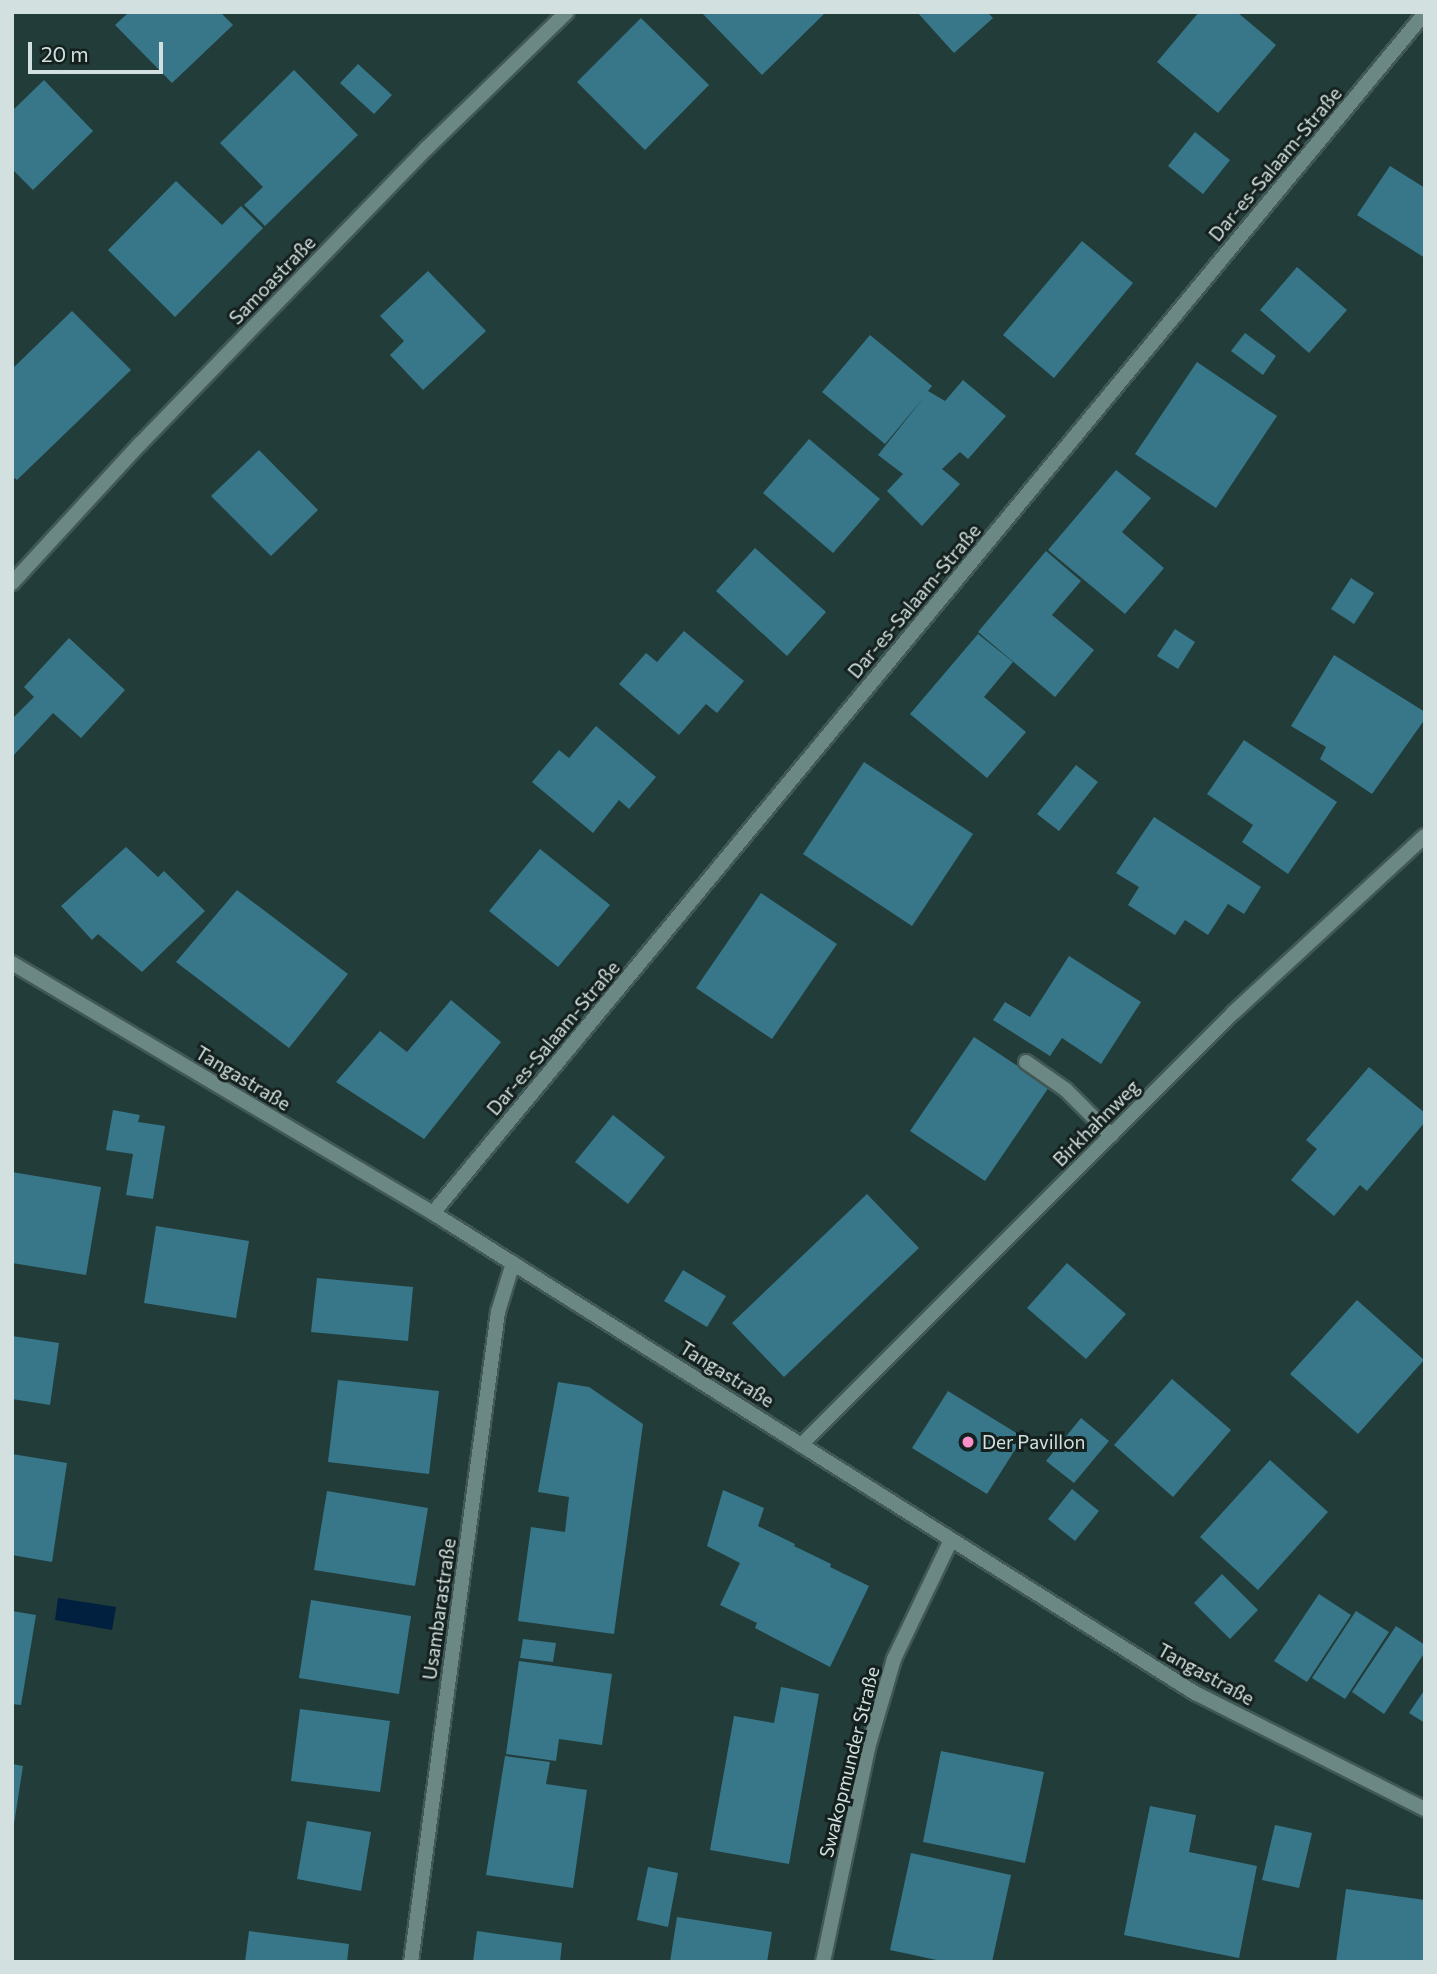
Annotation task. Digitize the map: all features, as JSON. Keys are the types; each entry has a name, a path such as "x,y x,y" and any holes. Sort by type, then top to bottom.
{"street":[{"name":"Samoastraße","path":"12,583 140,444 417,158 567,12"},
{"name":"Dar-es-Salaam-Straße","path":"433,1213 1425,13"},
{"name":"Birkhahnweg","path":"802,1444 1233,1013 1425,836"},
{"name":"Tangastraße","path":"12,963 433,1213 1195,1693 1425,1809"},
{"path":"1026,1062 1066,1090 1111,1135"},
{"name":"Usambarastraße","path":"411,1962 498,1312 513,1263"},
{"name":"Swakopmunder Straße","path":"823,1962 868,1748 894,1659 951,1540"}],"water":[{"path":"58,1598 116,1607 112,1630 55,1620"}],"building":[{"path":"129,12 220,12 233,25 172,83 115,25"},
{"path":"701,12 826,12 762,75"},
{"path":"917,12 987,12 993,18 954,53"},
{"path":"1199,12 1237,12 1276,45 1218,113 1157,62"},
{"path":"641,18 709,85 645,150 577,82"},
{"path":"358,64 392,95 374,114 340,83"},
{"path":"294,70 358,135 265,226 244,205 263,187 220,143"},
{"path":"44,80 93,131 33,190 12,169 12,111"},
{"path":"1195,132 1230,160 1203,194 1168,166"},
{"path":"1390,166 1425,188 1425,258 1357,215"},
{"path":"176,181 222,225 241,206 263,228 175,317 108,250"},
{"path":"1082,241 1133,283 1054,378 1003,335"},
{"path":"1297,267 1347,310 1309,353 1260,310"},
{"path":"428,271 486,331 423,390 390,355 404,341 380,316"},
{"path":"72,311 131,370 17,480 12,476 12,369"},
{"path":"1245,333 1276,356 1263,375 1231,351"},
{"path":"870,335 932,386 928,391 945,401 963,380 1006,416 968,459 960,452 942,469 960,484 922,526 887,491 903,474 878,455 925,396 885,444 822,392"},
{"path":"1197,362 1277,416 1216,508 1135,454"},
{"path":"809,439 880,499 833,553 763,493"},
{"path":"259,450 318,510 271,556 211,496"},
{"path":"1116,470 1151,498 1122,532 1164,568 1125,614 1048,550"},
{"path":"755,548 826,612 787,656 716,591"},
{"path":"1046,551 1081,581 1052,615 1094,650 1055,697 978,632"},
{"path":"1351,578 1374,593 1354,624 1331,609"},
{"path":"1175,629 1195,642 1178,669 1157,656"},
{"path":"684,631 744,681 717,713 706,704 679,735 619,684 646,653 657,662"},
{"path":"978,634 1013,662 984,697 1026,732 987,778 910,714"},
{"path":"69,638 125,690 81,738 53,713 12,757 12,719 34,697 24,687"},
{"path":"1334,655 1425,712 1425,719 1372,794 1320,759 1326,747 1291,726"},
{"path":"596,726 656,777 629,809 619,800 593,833 532,782 559,750 569,758"},
{"path":"1244,740 1337,802 1288,874 1242,842 1253,825 1207,794"},
{"path":"864,762 973,834 912,926 803,854"},
{"path":"1076,765 1098,782 1059,831 1037,814"},
{"path":"1154,817 1261,887 1244,914 1228,904 1208,935 1185,920 1175,935 1128,905 1139,887 1116,873"},
{"path":"126,847 158,877 164,871 205,911 142,972 98,934 92,940 61,906"},
{"path":"540,849 610,905 558,967 489,911"},
{"path":"237,890 348,974 289,1048 176,962"},
{"path":"761,893 837,944 772,1039 696,988"},
{"path":"1069,956 1141,1002 1101,1064 1062,1038 1050,1056 993,1020 1005,1002 1030,1017"},
{"path":"451,1000 501,1042 424,1139 336,1082 380,1031 407,1052"},
{"path":"974,1037 1049,1087 985,1181 910,1131"},
{"path":"1369,1067 1425,1113 1425,1122 1367,1191 1360,1185 1334,1216 1291,1180 1317,1149 1306,1140"},
{"path":"113,1110 140,1115 138,1122 165,1126 153,1199 126,1195 133,1154 106,1150"},
{"path":"613,1115 665,1157 628,1204 575,1162"},
{"path":"12,1172 101,1187 86,1275 12,1263"},
{"path":"867,1194 919,1248 784,1377 732,1323"},
{"path":"156,1226 249,1241 236,1318 144,1303"},
{"path":"1067,1263 1126,1314 1086,1359 1027,1308"},
{"path":"683,1270 726,1296 707,1327 664,1301"},
{"path":"317,1278 413,1287 408,1341 311,1332"},
{"path":"1357,1300 1424,1360 1358,1434 1290,1374"},
{"path":"12,1336 59,1343 50,1405 12,1399"},
{"path":"1172,1379 1231,1430 1173,1497 1114,1445"},
{"path":"338,1380 439,1391 429,1474 328,1462"},
{"path":"558,1382 589,1387 643,1424 614,1634 518,1621 531,1527 565,1532 569,1497 538,1492"},
{"name":"Der Pavillon","path":"948,1391 1023,1437 987,1494 912,1448"},
{"path":"1081,1418 1109,1441 1074,1483 1046,1461"},
{"path":"12,1454 67,1463 52,1562 12,1555"},
{"path":"1270,1460 1328,1512 1258,1590 1200,1537"},
{"path":"1072,1489 1099,1511 1075,1541 1048,1519"},
{"path":"723,1490 764,1508 758,1526 869,1586 830,1667 755,1628 757,1623 720,1605 740,1563 707,1546"},
{"path":"327,1491 428,1508 415,1586 314,1570"},
{"path":"1222,1574 1258,1610 1230,1639 1194,1603"},
{"path":"1319,1594 1351,1615 1307,1682 1274,1661"},
{"path":"311,1600 411,1616 399,1694 299,1678"},
{"path":"12,1611 36,1615 21,1705 12,1704"},
{"path":"1356,1611 1389,1632 1345,1699 1312,1678"},
{"path":"1396,1626 1425,1645 1425,1652 1384,1714 1352,1692"},
{"path":"523,1639 556,1643 553,1662 520,1658"},
{"path":"519,1661 612,1674 602,1745 559,1739 556,1761 506,1754"},
{"path":"781,1687 819,1694 789,1864 710,1850 734,1716 774,1723"},
{"path":"1425,1689 1425,1723 1409,1713"},
{"path":"300,1709 390,1721 380,1792 291,1781"},
{"path":"941,1751 1044,1772 1025,1863 923,1842"},
{"path":"505,1756 550,1762 546,1784 587,1790 573,1888 486,1875"},
{"path":"12,1764 23,1766 14,1824 12,1824"},
{"path":"1150,1806 1196,1815 1189,1852 1257,1866 1239,1958 1124,1935"},
{"path":"307,1821 371,1832 361,1891 297,1879"},
{"path":"1275,1825 1312,1833 1299,1888 1262,1880"},
{"path":"911,1853 1011,1875 992,1962 946,1962 890,1950"},
{"path":"648,1867 678,1873 668,1927 637,1920"},
{"path":"1346,1889 1425,1900 1425,1962 1336,1962"},
{"path":"677,1917 772,1932 767,1962 670,1962"},
{"path":"249,1931 349,1944 347,1962 245,1962"},
{"path":"477,1931 562,1943 560,1962 473,1962"}],"place":[{"name":"Der Pavillon","path":"968,1442"}]}
